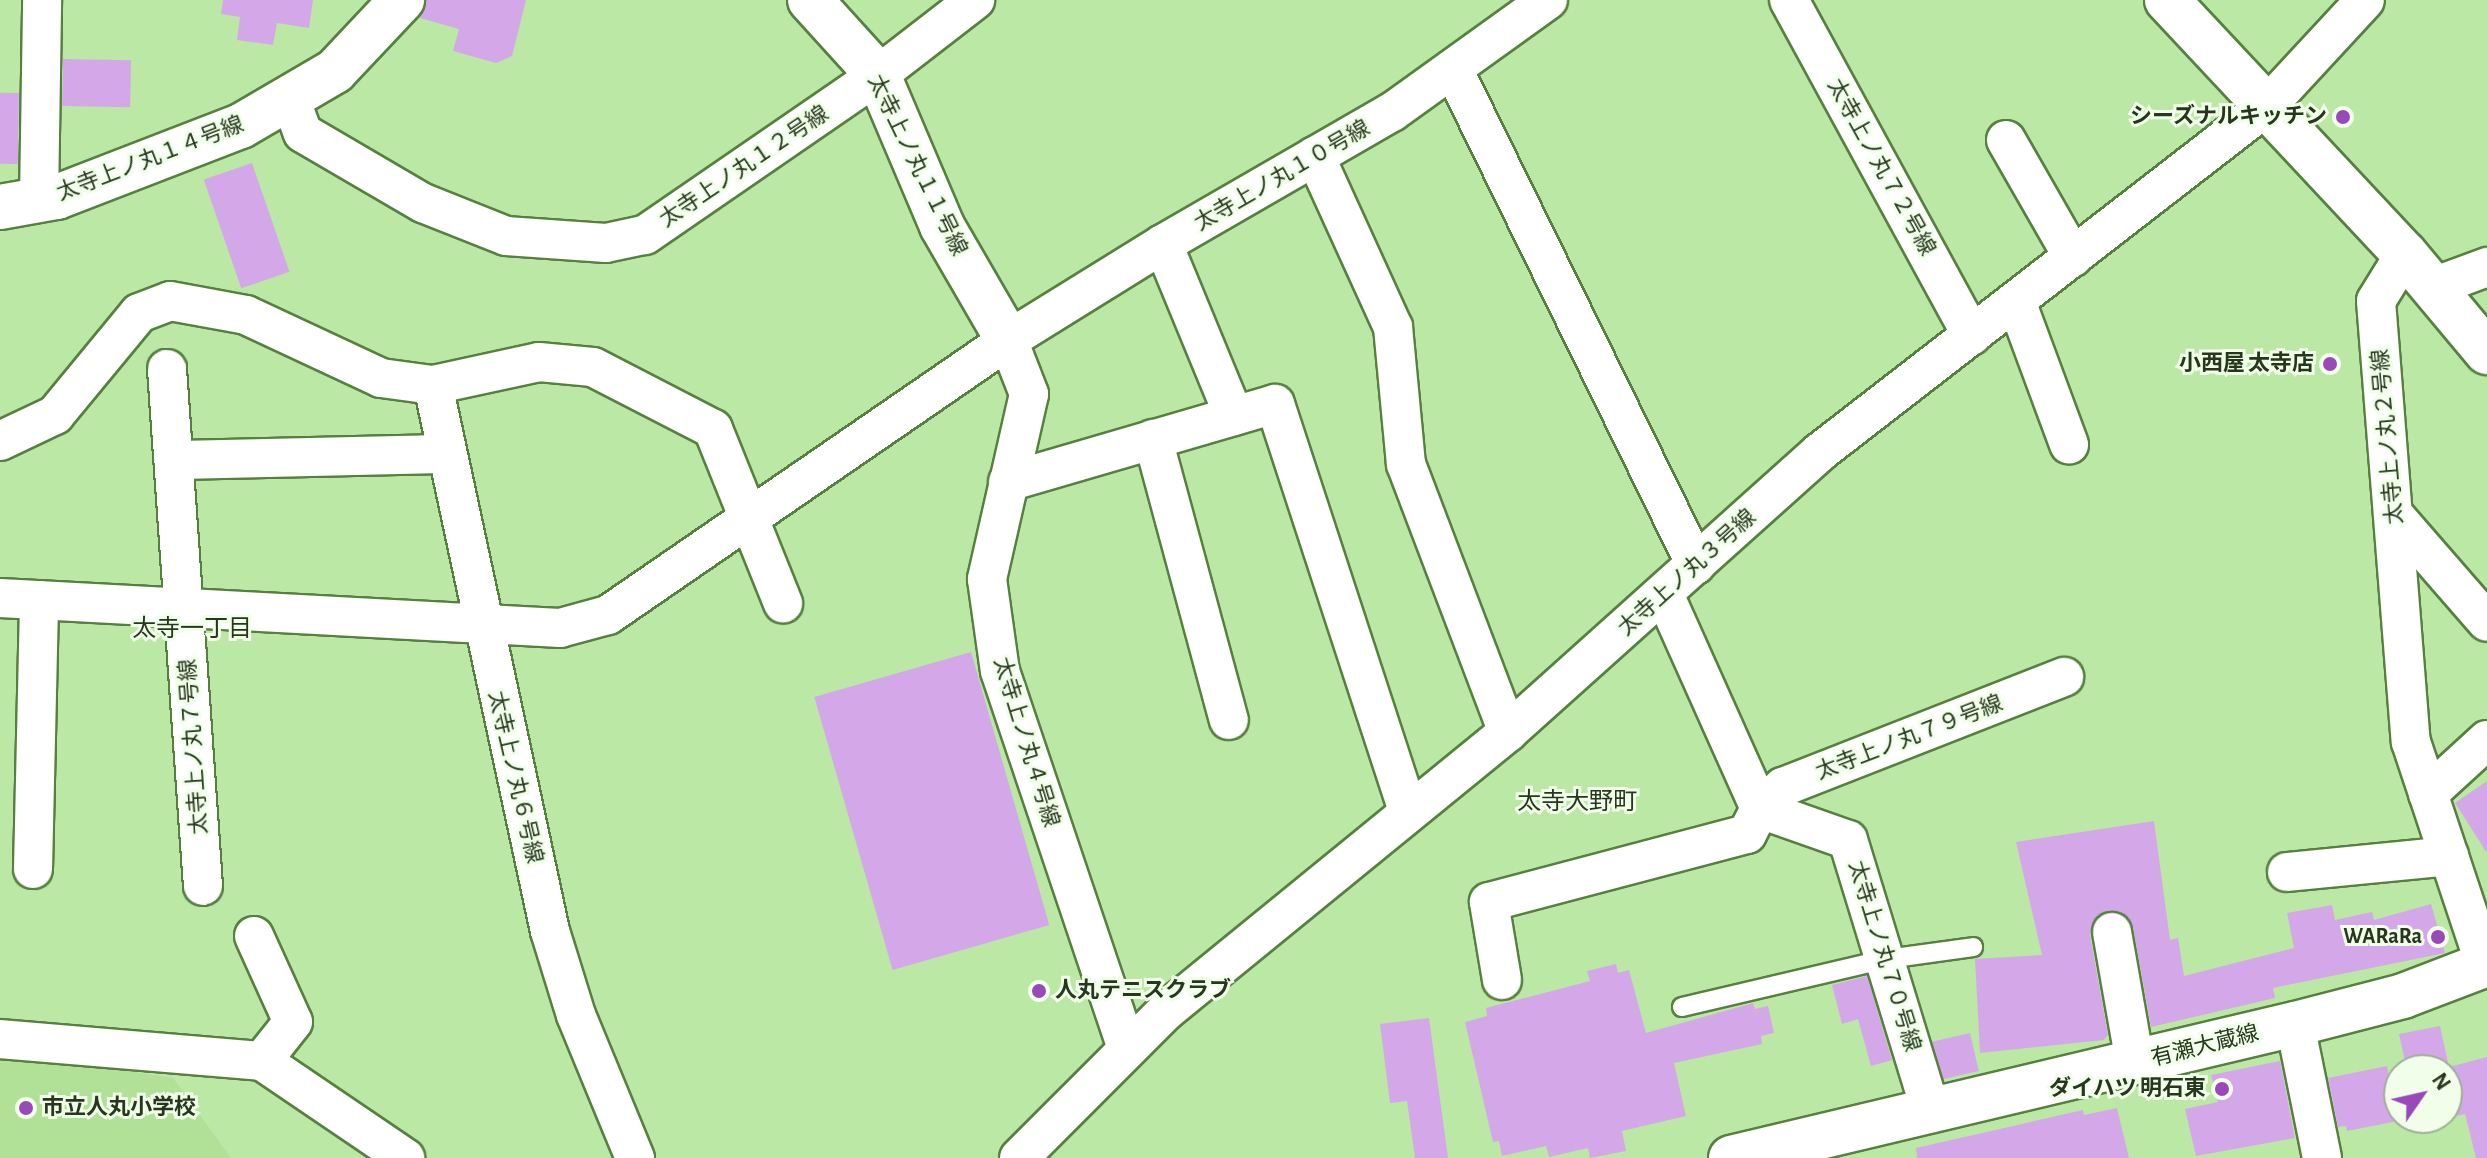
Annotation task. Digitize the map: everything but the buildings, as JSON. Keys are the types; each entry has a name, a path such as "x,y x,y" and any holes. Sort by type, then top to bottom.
{"street":[{"path":"19,203 42,0"},
{"name":"太寺上ノ丸１４号線","path":"19,203 241,126 335,71 402,0"},
{"name":"太寺上ノ丸１１号線","path":"810,0 878,75 942,226 1008,340"},
{"name":"太寺上ノ丸１２号線","path":"290,98 303,133 423,203 506,236 606,243 645,235 878,75 975,0"},
{"name":"太寺上ノ丸１０号線","path":"0,598 560,628 608,615 1008,340 1163,244 1392,112 1548,0"},
{"name":"太寺上ノ丸７２号線","path":"1789,0 1972,335"},
{"path":"2167,0 2405,254 2487,352"},
{"name":"太寺上ノ丸３号線","path":"1019,1158 1126,1046 1508,732 1820,452 2267,106 2365,0"},
{"path":"1453,69 1696,565"},
{"path":"2006,140 2073,257"},
{"path":"1315,156 1393,327 1406,464 1508,732"},
{"path":"1163,244 1234,416"},
{"name":"太寺上ノ丸２号線","path":"2405,254 2376,301 2411,742 2486,964"},
{"path":"2433,287 2487,267"},
{"path":"0,441 55,415 139,313 170,301 246,315 381,378 433,385 539,362 593,367 713,429 751,515 783,603"},
{"path":"2016,301 2069,444"},
{"name":"太寺上ノ丸４号線","path":"1008,340 1029,394 987,579 1000,671 1126,1046"},
{"name":"太寺上ノ丸７号線","path":"167,369 176,460 203,886"},
{"name":"太寺上ノ丸６号線","path":"433,385 480,625 550,931 576,1015 635,1158"},
{"path":"1008,482 1275,404 1408,812"},
{"path":"1153,439 1229,720"},
{"path":"176,460 446,454"},
{"path":"2395,516 2487,622"},
{"path":"1664,594 1760,809"},
{"path":"33,869 39,600"},
{"name":"太寺上ノ丸７９号線","path":"1502,980 1489,902 1747,834 1760,809 1783,787 2064,677"},
{"path":"2428,794 2484,748"},
{"name":"太寺上ノ丸７０号線","path":"1760,809 1848,840 1887,959 1931,1112"},
{"path":"2287,872 2449,856"},
{"path":"2112,932 2135,1063"},
{"path":"254,936 293,1022 262,1061"},
{"name":"有瀬大蔵線","path":"1731,1158 1780,1153 1931,1112 2295,1024 2403,996 2486,964"},
{"path":"2295,1024 2322,1158"},
{"path":"0,1039 262,1061 405,1158"}],"lane":[{"path":"1682,1007 1887,959 1973,947"}],"shaded area":[{"path":"0,1052 173,1078 231,1158 0,1158"}],"place":[{"name":"シーズナルキッチン","path":"2343,117"},
{"name":"小西屋 太寺店","path":"2330,364"},
{"name":"WARaRa","path":"2438,937"},
{"name":"人丸テニスクラブ","path":"1039,991"},
{"name":"ダイハツ 明石東","path":"2222,1089"},
{"name":"市立人丸小学校","path":"26,1108"}],"district":[{"name":"太寺一丁目","path":"192,630"},
{"name":"太寺大野町","path":"1577,803"}]}
